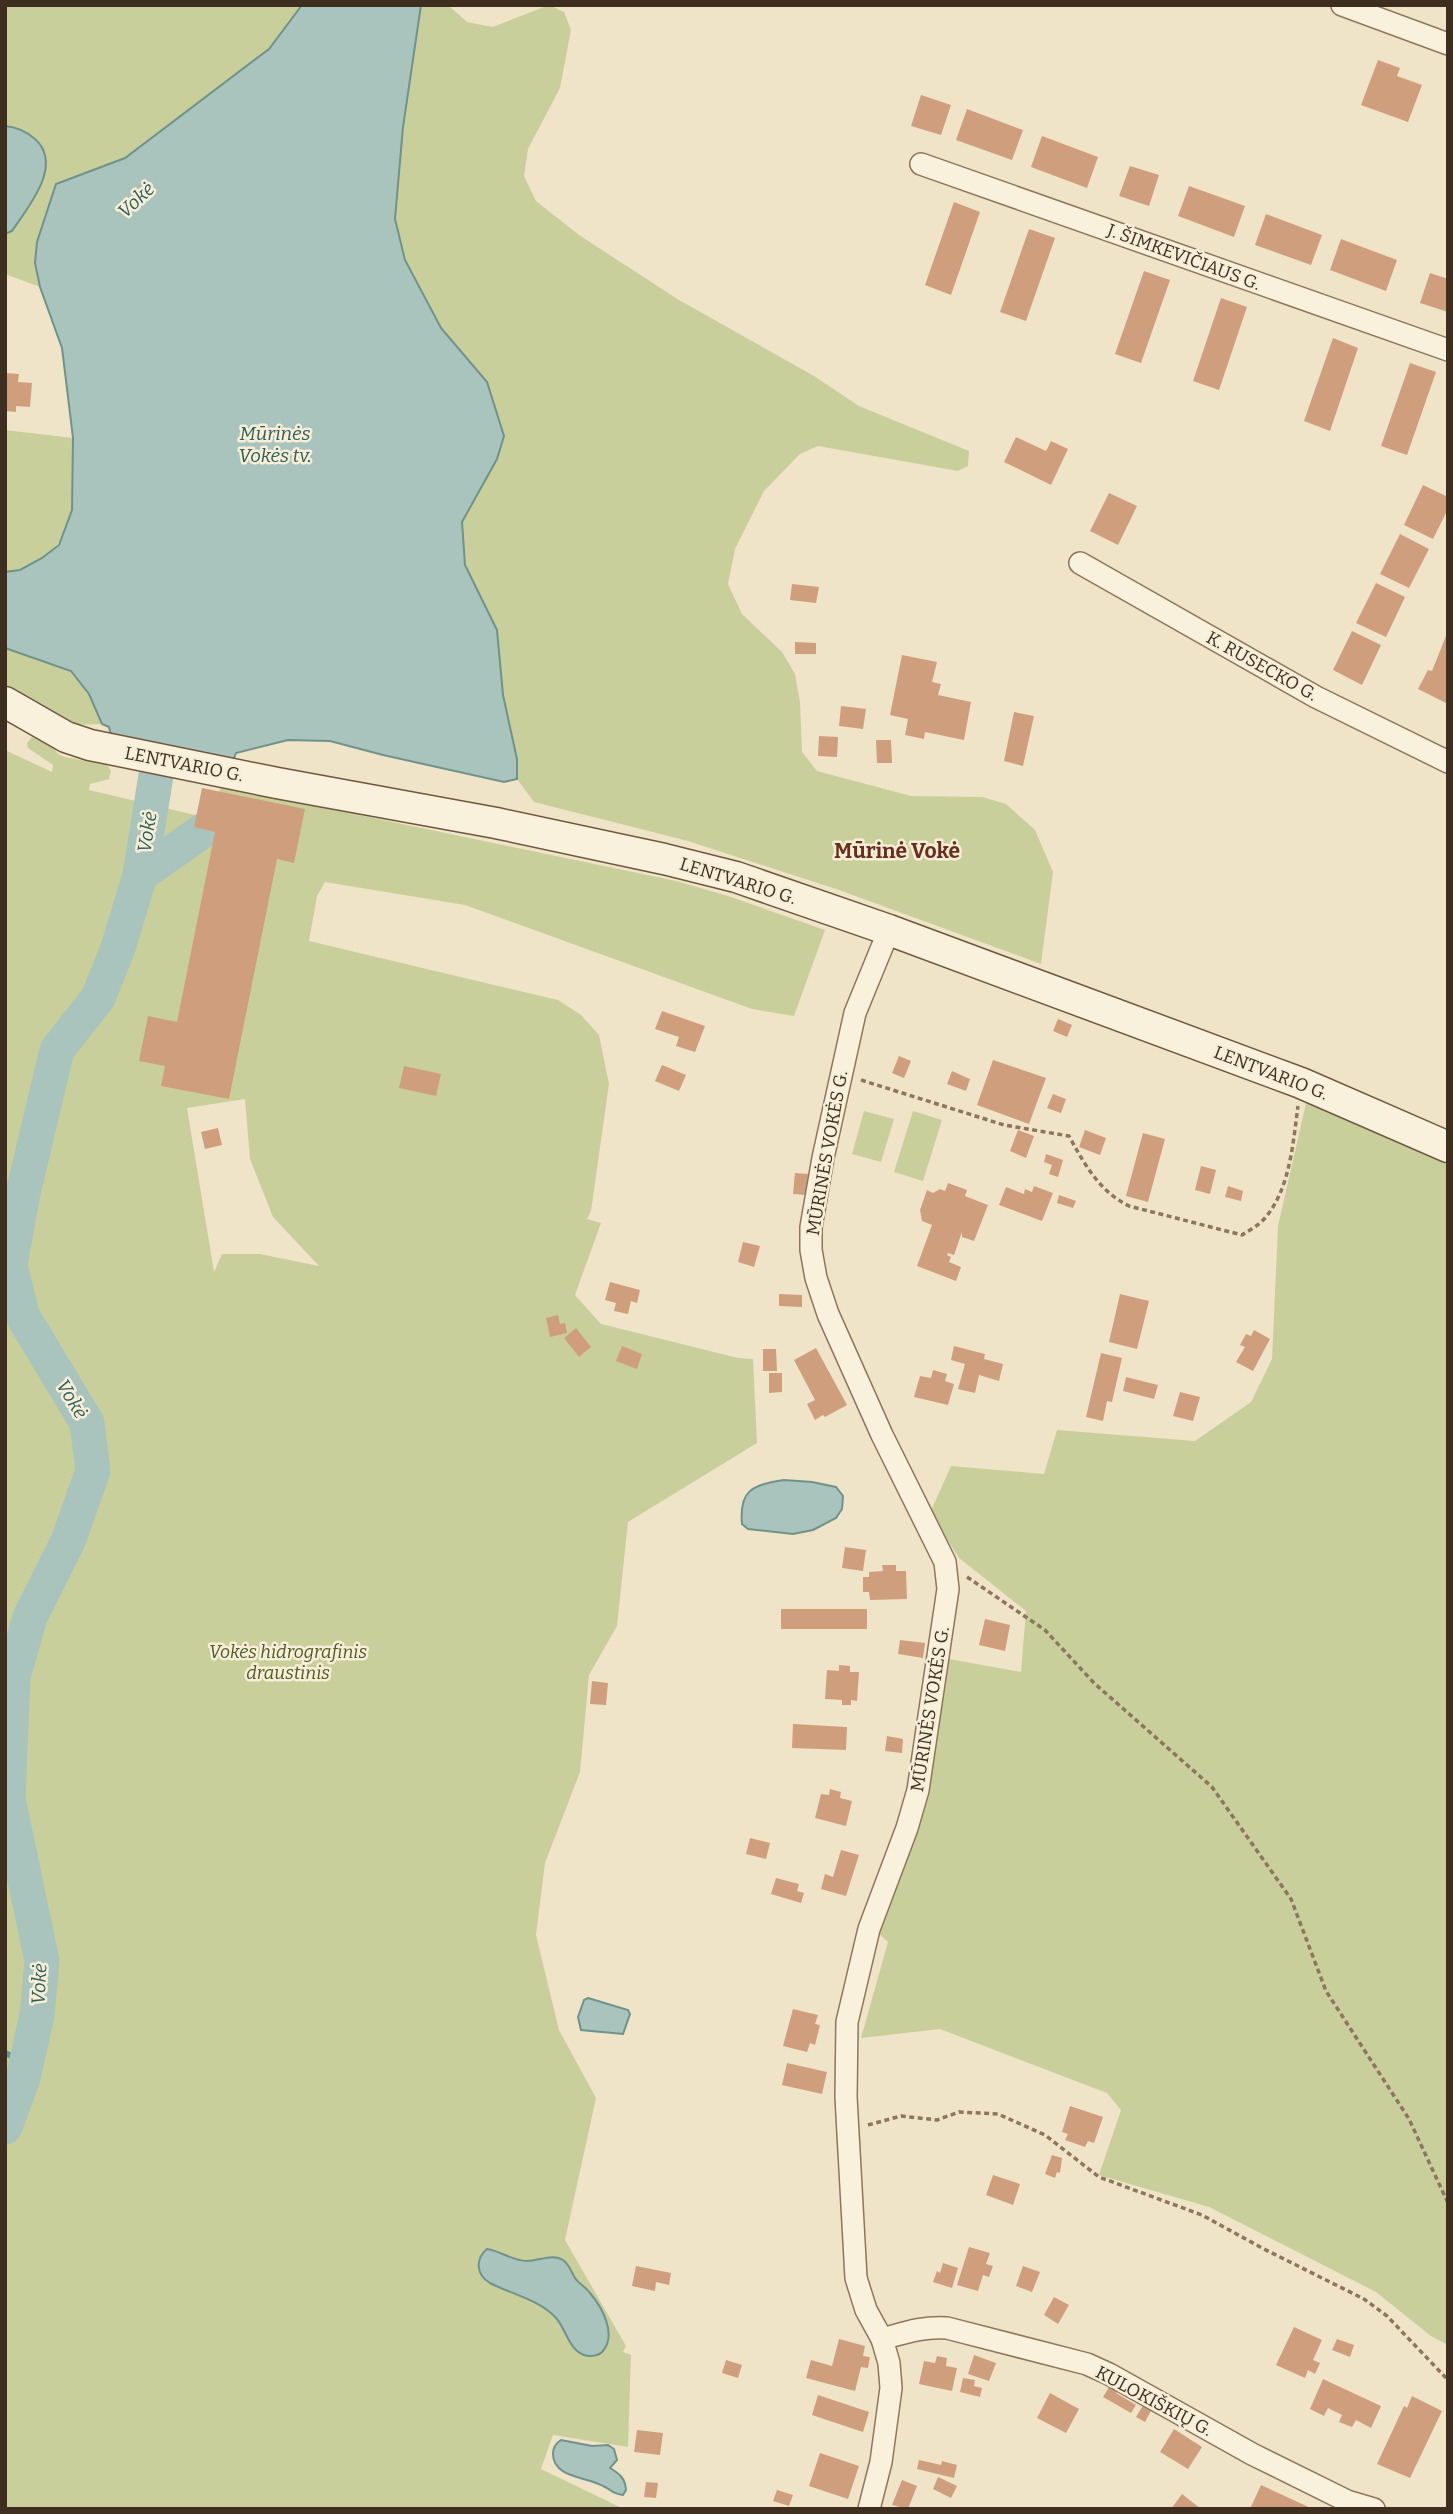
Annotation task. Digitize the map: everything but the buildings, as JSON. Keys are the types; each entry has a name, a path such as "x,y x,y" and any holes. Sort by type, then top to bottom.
{"main road":[{"name":"LENTVARIO G.","path":"5,702 66,737 90,745 496,823 736,877 889,930 1301,1083 1448,1147"}],"street":[{"path":"1342,5 1448,44"},
{"name":"J. ŠIMKEVIČIAUS G.","path":"921,164 1448,350"},
{"name":"K. RUSECKO G.","path":"1080,563 1316,696 1448,762"},
{"name":"MŪRINĖS VOKĖS G.","path":"869,2509 881,2462 891,2388 889,2363 882,2339 866,2310 856,2278 848,2129 848,2022 869,1929 907,1828 918,1790 948,1589 945,1562 882,1435 828,1314 816,1278 811,1250 811,1227 855,1013 889,930"},
{"name":"KULOKIŠKIŲ G.","path":"882,2339 917,2329 947,2328 1087,2364 1252,2454 1347,2501 1374,2509"}],"path":[{"path":"841,1073 1004,1125 1069,1136 1089,1172 1118,1200 1129,1206 1242,1235 1263,1221 1279,1200 1292,1150 1301,1083"},
{"path":"945,1562 1045,1630 1094,1683 1212,1787 1291,1899 1326,1991 1409,2119 1448,2203"},
{"path":"848,2129 901,2116 937,2120 959,2112 998,2114 1045,2135 1099,2177 1202,2215 1364,2299 1387,2316 1448,2380"}],"green space":[{"path":"5,5 302,5 269,49 125,158 56,184 35,263 40,287 5,274 5,234 12,231 13,127 5,126"},
{"path":"421,5 448,5 467,22 493,27 549,5 564,12 571,30 560,88 528,149 524,176 536,201 579,235 679,300 814,376 859,406 969,451 968,466 958,471 818,446 800,454 764,491 735,549 728,584 742,614 782,652 795,674 800,702 802,752 817,771 911,796 982,797 1006,804 1035,830 1053,872 1041,964 839,890 688,841 534,802 517,779 517,759 503,695 497,630 465,565 462,521 497,459 487,382 441,328 405,260 395,219 403,127"},
{"path":"5,430 73,438 74,484 69,523 57,544 49,553 29,566 5,572"},
{"path":"5,648 71,671 89,694 102,724 72,725 5,688"},
{"name":"Vokės hidrografinis draustinis","path":"32,737 53,747 58,754 65,757 107,765 111,771 109,779 90,784 89,790 212,819 223,778 322,799 321,807 676,881 825,930 794,1016 752,1009 465,905 325,882 317,896 309,941 558,1000 581,1015 599,1035 609,1084 591,1211 587,1219 601,1223 575,1295 601,1324 738,1358 753,1359 757,1443 628,1522 617,1626 589,1675 580,1772 545,1863 536,1935 559,2030 596,2098 565,2240 626,2346 623,2352 631,2355 628,2447 553,2435 541,2469 624,2509 5,2509 5,750 52,772 53,765 28,748 27,743","holes":["245,1099 250,1159 273,1217 319,1266 260,1254 222,1254 214,1272 187,1108"]},
{"path":"1306,1103 1448,1165 1448,2345 1431,2336 1376,2292 1209,2207 1099,2175 1121,2110 1107,2093 940,2029 861,2038 888,1942 878,1933 920,1812 949,1659 1021,1672 1026,1611 959,1558 930,1513 951,1466 1044,1474 1057,1430 1195,1441 1251,1402 1272,1359 1278,1226"},
{"path":"864,1111 894,1119 881,1162 852,1154"},
{"path":"913,1111 942,1120 923,1181 894,1172"}],"water":[{"name":"Mūrinės Vokės tv.","path":"302,5 421,5 403,127 395,219 405,260 441,328 487,382 504,436 497,459 462,522 465,565 497,630 503,695 517,759 517,779 504,782 330,741 288,740 236,753 232,763 112,740 109,727 102,724 89,694 71,671 5,648 5,572 20,570 59,545 72,510 73,438 62,348 40,287 35,263 37,242 56,184 125,158 269,49"},
{"path":"5,126 21,130 35,139 43,149 46,161 45,173 34,198 12,231 5,234"},
{"path":"784,1480 836,1487 843,1496 842,1509 836,1518 813,1530 793,1534 748,1529 742,1524 743,1503 750,1491 764,1484"},
{"path":"588,1998 628,2010 630,2014 623,2034 581,2030 578,2017 584,2000"},
{"path":"487,2249 522,2261 555,2257 565,2262 603,2313 609,2337 603,2351 592,2356 579,2352 549,2312 534,2302 485,2280 479,2262"},
{"path":"561,2440 592,2446 608,2445 614,2449 617,2460 610,2468 623,2479 626,2490 623,2495 597,2483 572,2476 559,2468 553,2452"}],"waterway":[{"name":"Vokė","path":"5,2127 23,2078 37,2015 42,1961 8,1799 13,1677 30,1617 68,1541 93,1471 87,1423 22,1315 10,1265 23,1193 57,1050 98,998 118,948 140,875 157,769"},
{"path":"140,875 204,830"},
{"path":"5,2053 26,2063"}],"district":[{"name":"Mūrinė Vokė","path":"897,851"}]}
